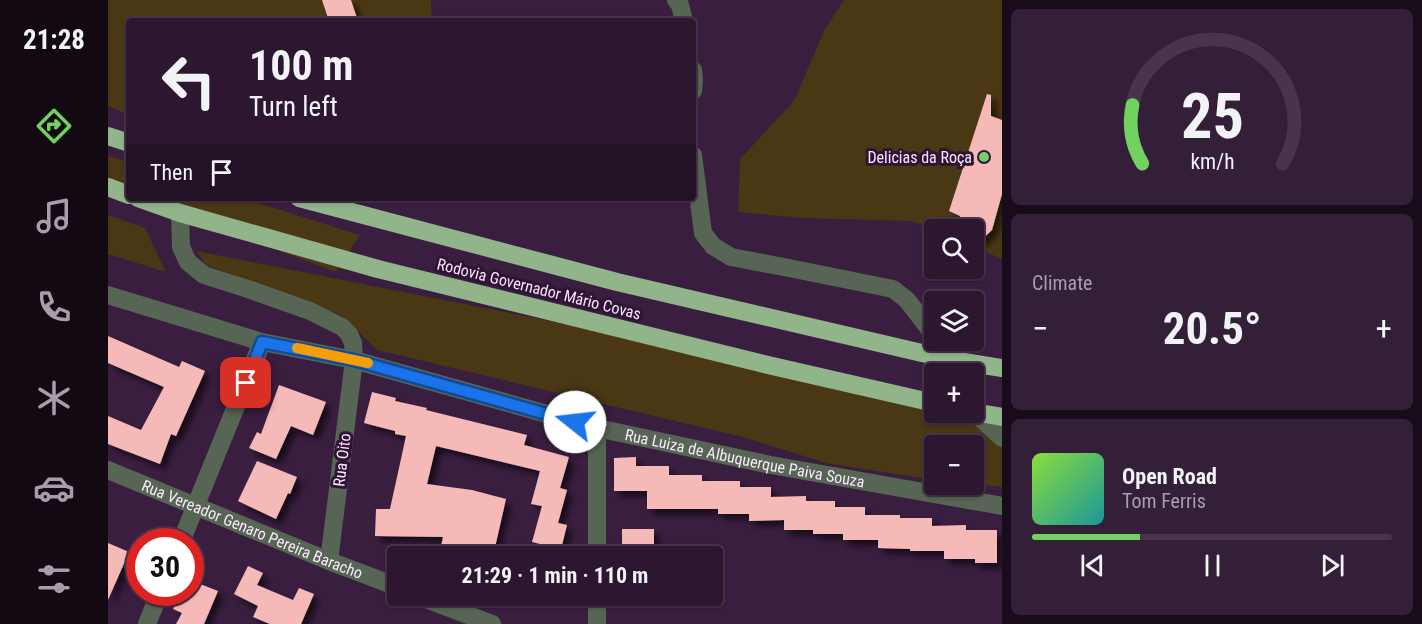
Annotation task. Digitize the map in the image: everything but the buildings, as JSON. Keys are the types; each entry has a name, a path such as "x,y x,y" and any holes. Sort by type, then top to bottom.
{"highway":[{"path":"108,136 126,142"},
{"path":"108,187 126,194"},
{"name":"Rodovia Governador Mário Covas","path":"146,201 180,213 378,269 768,365 924,401"},
{"name":"Rodovia Governador Mário Covas","path":"310,201 617,282 952,360 1002,368"},
{"path":"984,414 1002,417"}],"street":[{"path":"676,0 680,5 683,18"},
{"path":"696,178 703,233 713,246 731,257 893,289 907,300 924,322"},
{"path":"180,213 181,247 188,262 204,275 310,311 342,327 354,343 354,360"},
{"name":"Rua Luiza de Albuquerque Paiva Souza","path":"108,295 262,342 354,360 597,428 771,465 1002,506"},
{"path":"187,528 262,342"},
{"path":"946,351 952,360"},
{"name":"Rua Oito","path":"329,561 354,360"},
{"path":"984,421 1002,438"},
{"path":"597,428 597,546"},
{"name":"Rua Vereador Genaro Pereira Baracho","path":"108,470 387,583"},
{"path":"147,624 154,606"},
{"path":"444,606 492,624"},
{"path":"597,606 597,624"}],"shaded area":[{"path":"108,0 431,0 432,18 126,18 126,114 108,106"},
{"path":"844,0 1002,0 1002,259 984,251 984,219 924,219 924,226 912,221 802,218 738,212 740,159 794,101 824,31"},
{"path":"108,156 126,161 126,194 108,187"},
{"path":"146,201 252,201 360,235 336,272"},
{"path":"108,215 145,228 166,272 108,254"},
{"path":"196,251 742,359 924,401 924,423 984,421 1002,438 1002,487 984,485 984,435 924,435 924,478 826,463 743,437 377,350 341,315 206,265"}],"slow traffic":[{"path":"297,348 368,363"}],"place":[{"name":"Delicias da Roça","path":"984,157"}],"route":[{"path":"246,383 262,342 354,360 575,422"}]}
